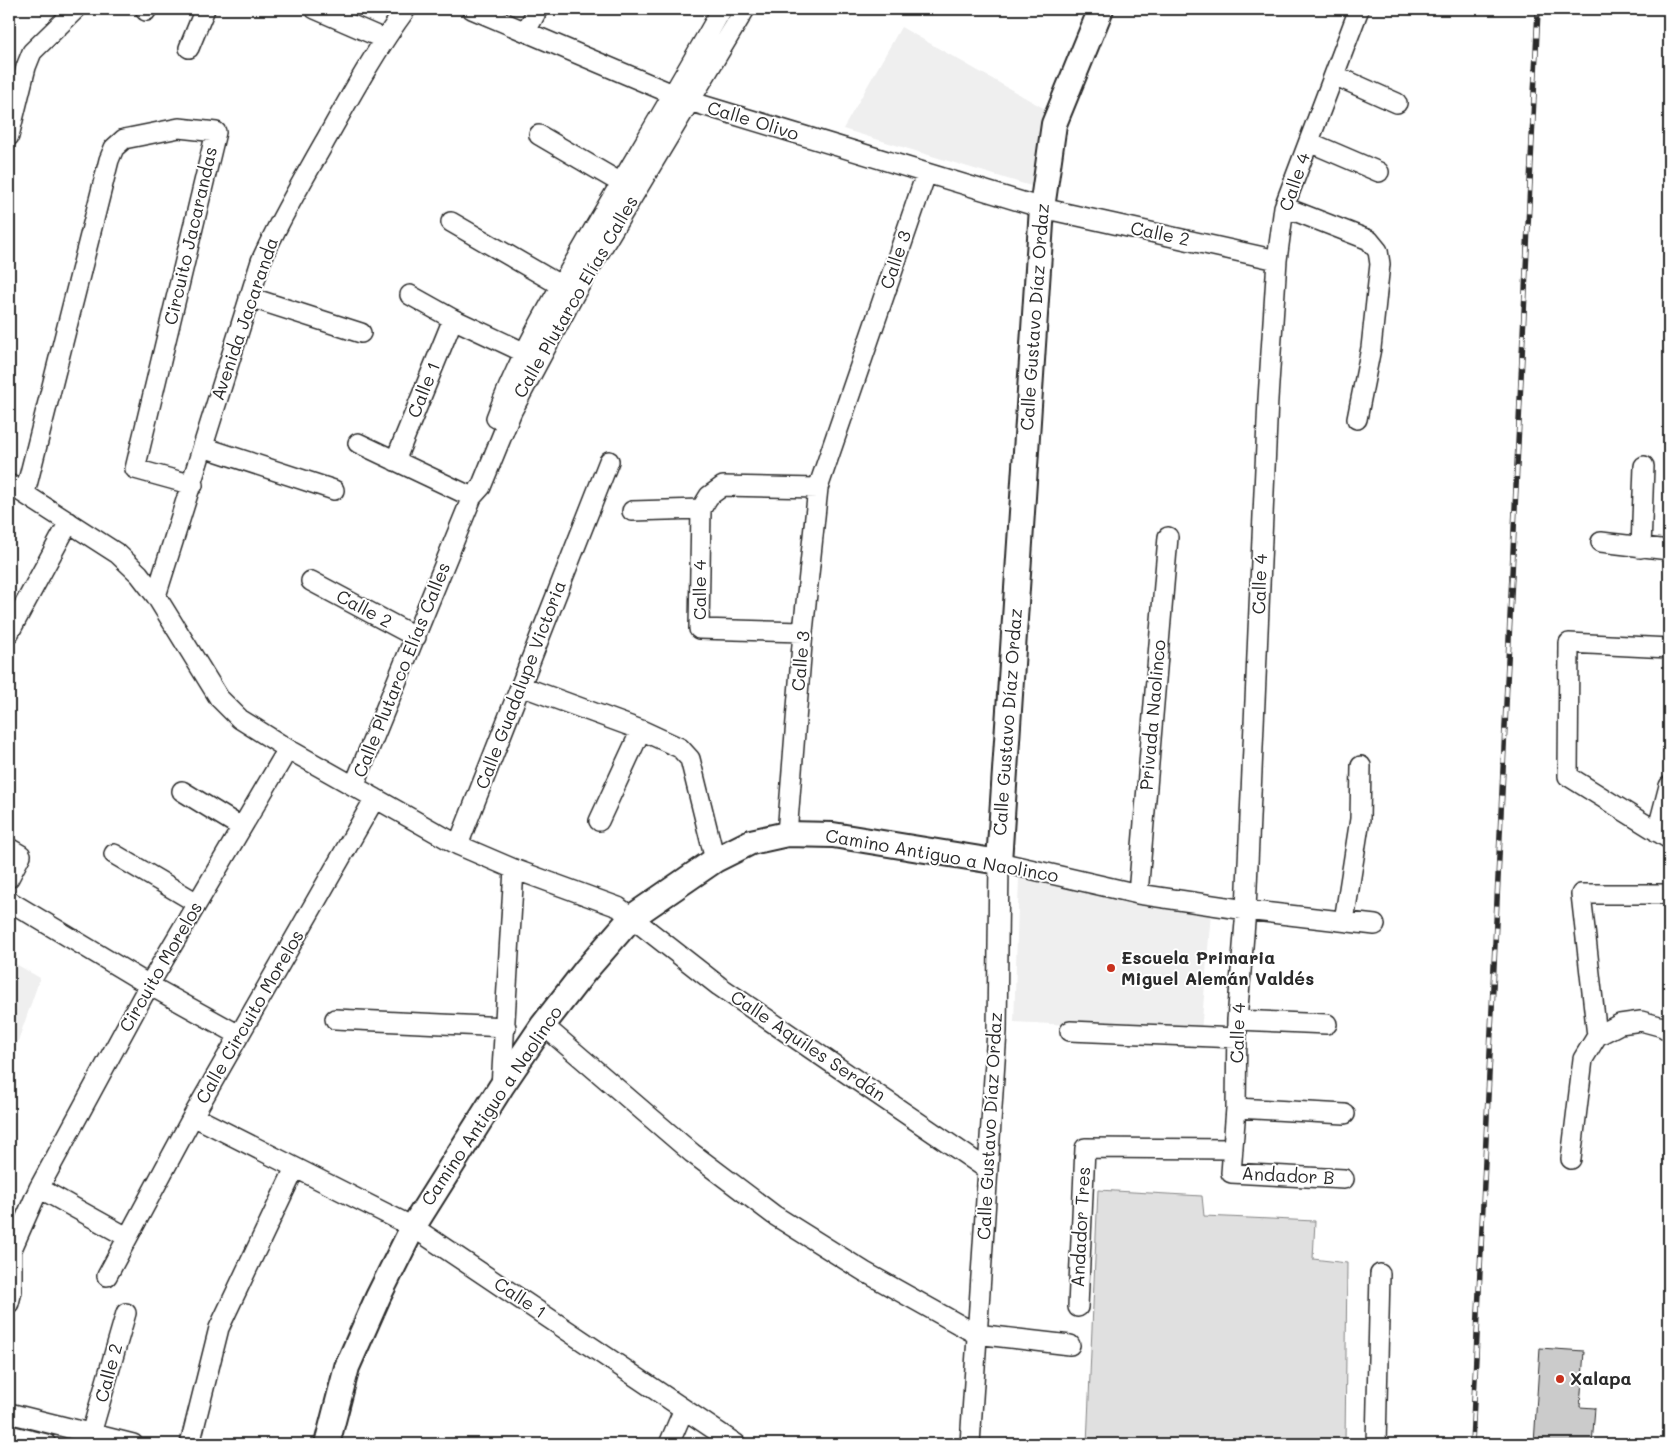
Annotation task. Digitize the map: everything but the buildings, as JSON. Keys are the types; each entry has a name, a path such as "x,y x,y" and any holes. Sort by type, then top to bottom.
{"main road":[{"name":"Calle Gustavo Díaz Ordaz","path":"998,862 1042,208 1054,124 1101,9"},
{"name":"Camino Antiguo a Naolinco","path":"327,1444 348,1367 378,1297 413,1227 501,1087 543,1026 632,917 715,860 751,842 787,834 833,835 998,862"}],"street":[{"path":"9,136 26,67 32,52 76,9"},
{"path":"189,48 205,9"},
{"path":"315,9 384,39"},
{"name":"Avenida Jacaranda","path":"156,596 193,484 249,297 277,226 384,39 406,9"},
{"name":"Calle Olivo","path":"472,9 526,30 682,98 1042,208"},
{"path":"526,30 538,9"},
{"path":"682,98 722,9"},
{"path":"682,98 745,9"},
{"name":"Calle 4","path":"1231,1173 1236,1108 1237,1029 1246,910 1268,399 1277,260 1284,207 1359,9"},
{"path":"1334,76 1396,103"},
{"name":"Calle Plutarco Elías Calles","path":"354,786 472,497 481,487 532,356 621,183 682,98"},
{"name":"Calle Plutarco Elías Calles","path":"568,289 682,98"},
{"name":"Circuito Jacarandas","path":"17,489 111,154 114,148 124,139 179,128 216,132 136,469 193,484"},
{"path":"539,134 621,183"},
{"path":"1309,142 1379,172"},
{"name":"Calle 3","path":"787,834 803,632 818,488 926,174"},
{"path":"1284,207 1369,240 1378,251 1380,264 1371,348 1357,419"},
{"name":"Calle 2","path":"1042,208 1277,260"},
{"path":"451,222 568,289"},
{"path":"410,295 532,356"},
{"path":"249,297 361,332"},
{"name":"Calle 1","path":"395,461 453,318"},
{"path":"358,443 472,497"},
{"path":"203,446 334,490"},
{"name":"Calle Guadalupe Victoria","path":"458,845 609,461"},
{"path":"1641,548 1644,466"},
{"path":"632,511 701,509 709,496 723,486 818,488"},
{"name":"Calle Aquiles Serdán","path":"17,489 118,554 139,574 156,596 219,698 240,719 288,750 458,845 514,870 605,901 632,917 719,986 988,1170"},
{"name":"Calle 4","path":"701,509 699,629 803,632"},
{"path":"9,633 69,522"},
{"name":"Privada Naolinco","path":"1138,894 1168,537"},
{"path":"1600,542 1669,550"},
{"name":"Calle 2","path":"311,582 416,637"},
{"path":"1669,648 1569,643 1568,776 1663,836 1669,786"},
{"path":"521,686 641,730 680,748 690,760 715,860"},
{"path":"599,821 641,730"},
{"name":"Circuito Morelos","path":"10,1248 39,1188 149,985 288,750"},
{"path":"1344,921 1360,819 1361,766"},
{"path":"182,791 242,828"},
{"name":"Calle Circuito Morelos","path":"107,1276 193,1116 375,798"},
{"path":"9,878 15,852"},
{"path":"114,854 197,903"},
{"name":"Camino Antiguo a Naolinco","path":"998,862 1138,894 1246,910 1375,925"},
{"name":"Calle Gustavo Díaz Ordaz","path":"970,1444 997,1031 998,862"},
{"path":"501,1087 514,870"},
{"path":"1597,1036 1581,894 1669,894"},
{"path":"9,901 149,985 239,1035"},
{"path":"335,1019 506,1027"},
{"path":"1571,1159 1583,1060 1597,1036 1620,1024 1641,1021 1663,1027 1669,1031"},
{"path":"1070,1031 1237,1029 1327,1024"},
{"path":"543,1026 692,1153 774,1215 865,1272 976,1334 1070,1345"},
{"path":"1236,1108 1345,1114"},
{"name":"Calle 1","path":"193,1116 413,1227 736,1444"},
{"name":"Andador Tres","path":"1078,1307 1085,1148 1233,1149"},
{"path":"190,1444 219,1328 295,1168"},
{"name":"Andador B","path":"1231,1173 1344,1178"},
{"path":"39,1188 127,1237"},
{"path":"9,1303 12,1291 10,1248"},
{"path":"1376,1444 1380,1274"},
{"name":"Calle 2","path":"91,1439 126,1313"},
{"path":"668,1444 684,1409"},
{"path":"9,1413 91,1439 133,1444"},
{"path":"9,1435 46,1444"}],"shaded area":[{"path":"901,27 1047,110 1031,186 843,129"},
{"name":"Escuela Primaria Miguel Alemán Valdés","path":"1019,878 1211,913 1201,1032 1014,1022"},
{"path":"9,960 40,978 9,1067"},
{"path":"1098,1190 1202,1196 1204,1216 1315,1221 1313,1259 1347,1263 1345,1444 1087,1444"}],"railway":[{"path":"1472,1444 1538,9"}],"place":[{"name":"Escuela Primaria Miguel Alemán Valdés","path":"1111,968"},
{"name":"Xalapa","path":"1560,1379"}]}
